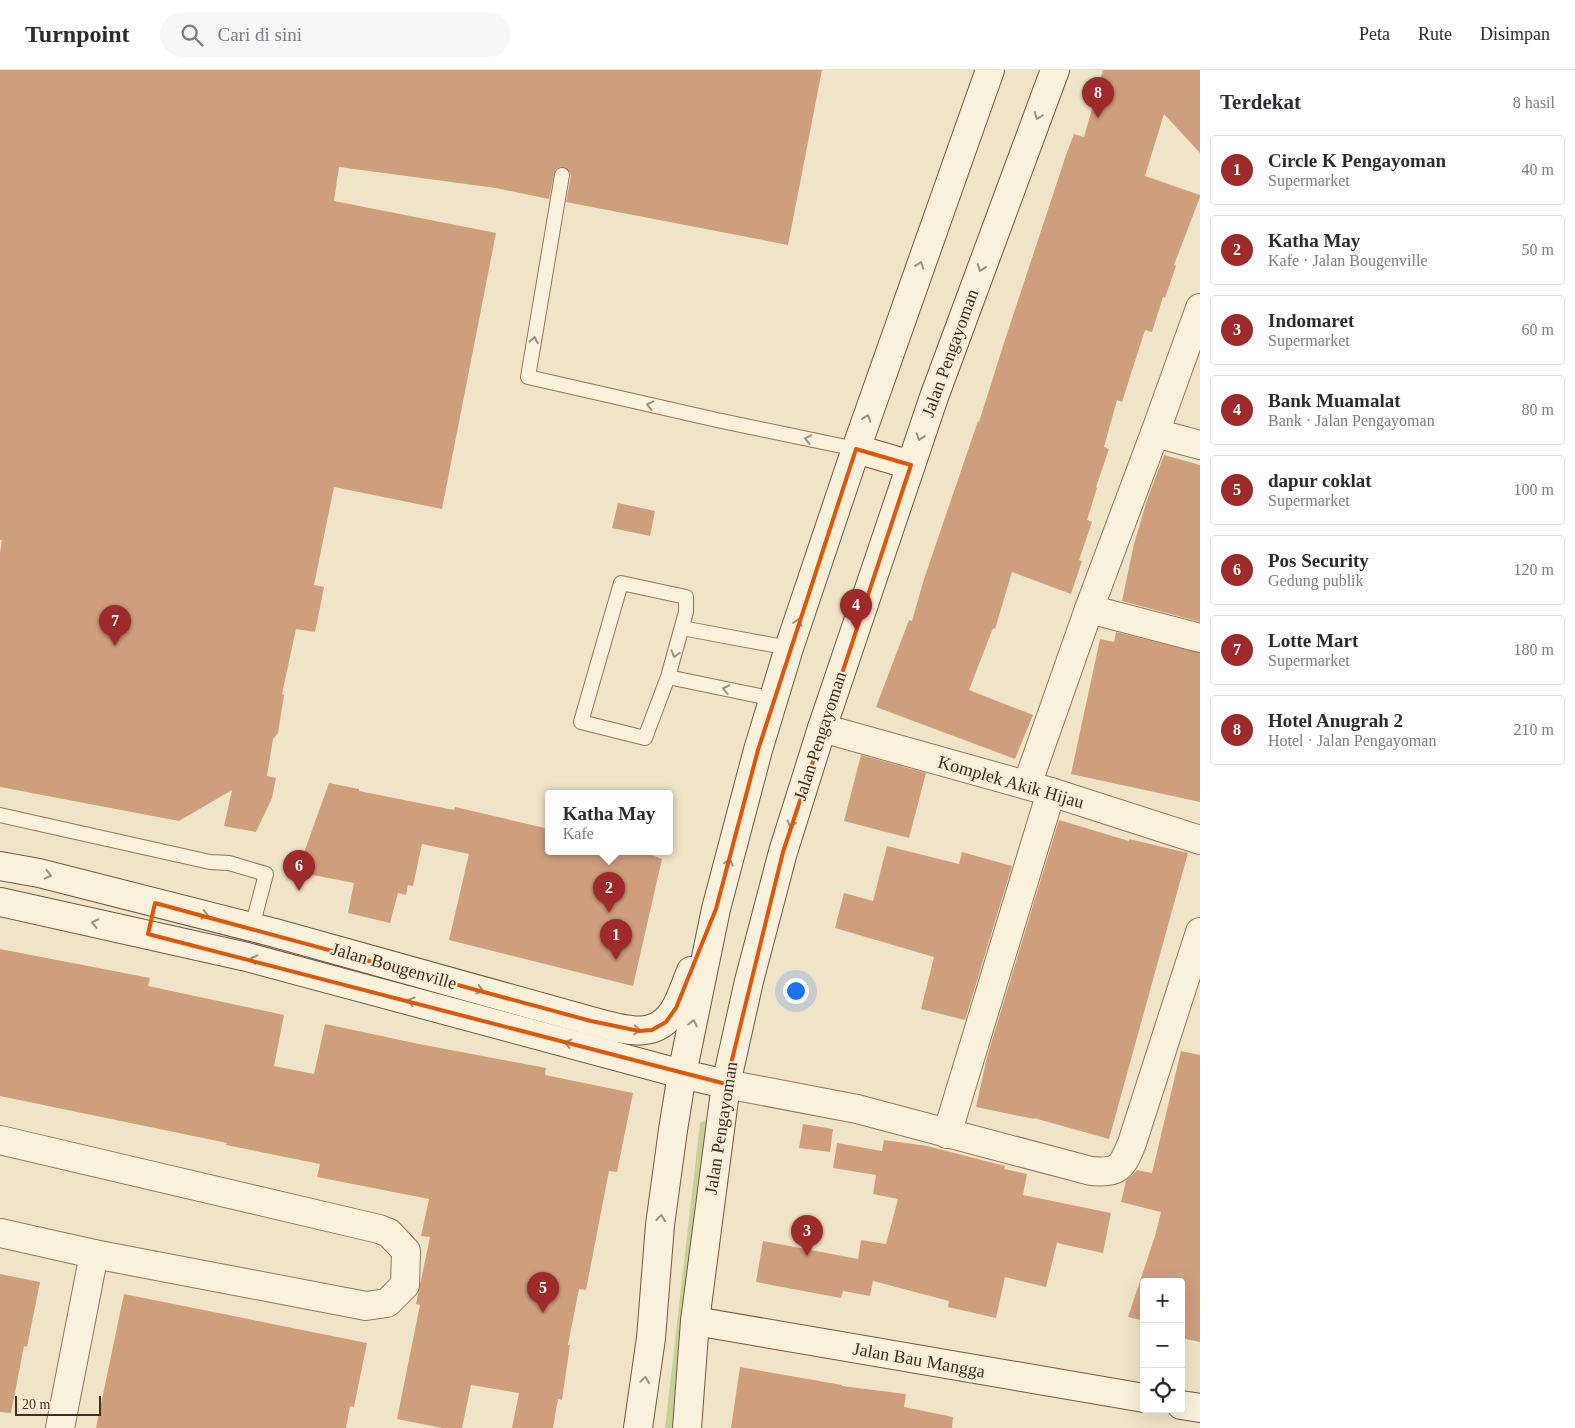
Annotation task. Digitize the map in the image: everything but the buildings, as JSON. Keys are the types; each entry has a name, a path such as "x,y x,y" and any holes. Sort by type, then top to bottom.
{"street":[{"path":"638,1428 651,1338 660,1225 682,1074 716,909 758,750 789,648 856,449 990,70"},
{"name":"Jalan Pengayoman","path":"687,1428 695,1321 726,1084 749,981 782,852 934,397 1055,70"},
{"path":"947,1134 1089,609 1200,308"},
{"path":"1155,433 1200,445"},
{"path":"856,449 911,465"},
{"path":"1089,609 1200,638"},
{"name":"Komplek Akik Hijau","path":"822,728 1039,789 1200,840"},
{"name":"Jalan Bougenville","path":"0,866 39,873 252,927 591,1021 639,1031 652,1030 666,1022 676,1008 716,909"},
{"name":"Jalan Bougenville","path":"0,902 247,957 682,1074 857,1110 1091,1171 1105,1172 1117,1170 1125,1161 1200,932"},
{"path":"148,934 155,902"},
{"path":"0,1140 379,1229 389,1234 406,1251 405,1285 387,1303 366,1306 94,1254 0,1233"},
{"path":"60,1428 94,1254"},
{"name":"Jalan Bau Mangga","path":"695,1321 1140,1397"},
{"path":"1185,1406 1200,1408"}],"lane":[{"path":"562,175 528,377 856,449"},
{"path":"621,583 686,597 686,612 682,628 668,677 645,738 581,722 621,583"},
{"path":"682,628 789,648"},
{"path":"668,677 774,699"},
{"path":"0,815 210,862 229,863 266,874 252,927"}],"highlighted area":[{"path":"856,449 911,465 783,852 726,1084 148,934 155,903 591,1021 639,1031 652,1030 666,1022 676,1008 716,909 758,750"}],"green space":[{"path":"713,1116 682,1428 665,1428 700,1123"}],"place":[{"name":"Hotel Anugrah 2","path":"1098,118"},
{"name":"Bank Muamalat","path":"856,630"},
{"name":"Lotte Mart","path":"115,646"},
{"name":"Pos Security","path":"299,891"},
{"name":"Katha May","path":"609,913"},
{"name":"Circle K Pengayoman","path":"616,960"},
{"name":"Indomaret","path":"807,1256"},
{"name":"dapur coklat","path":"543,1313"}]}
